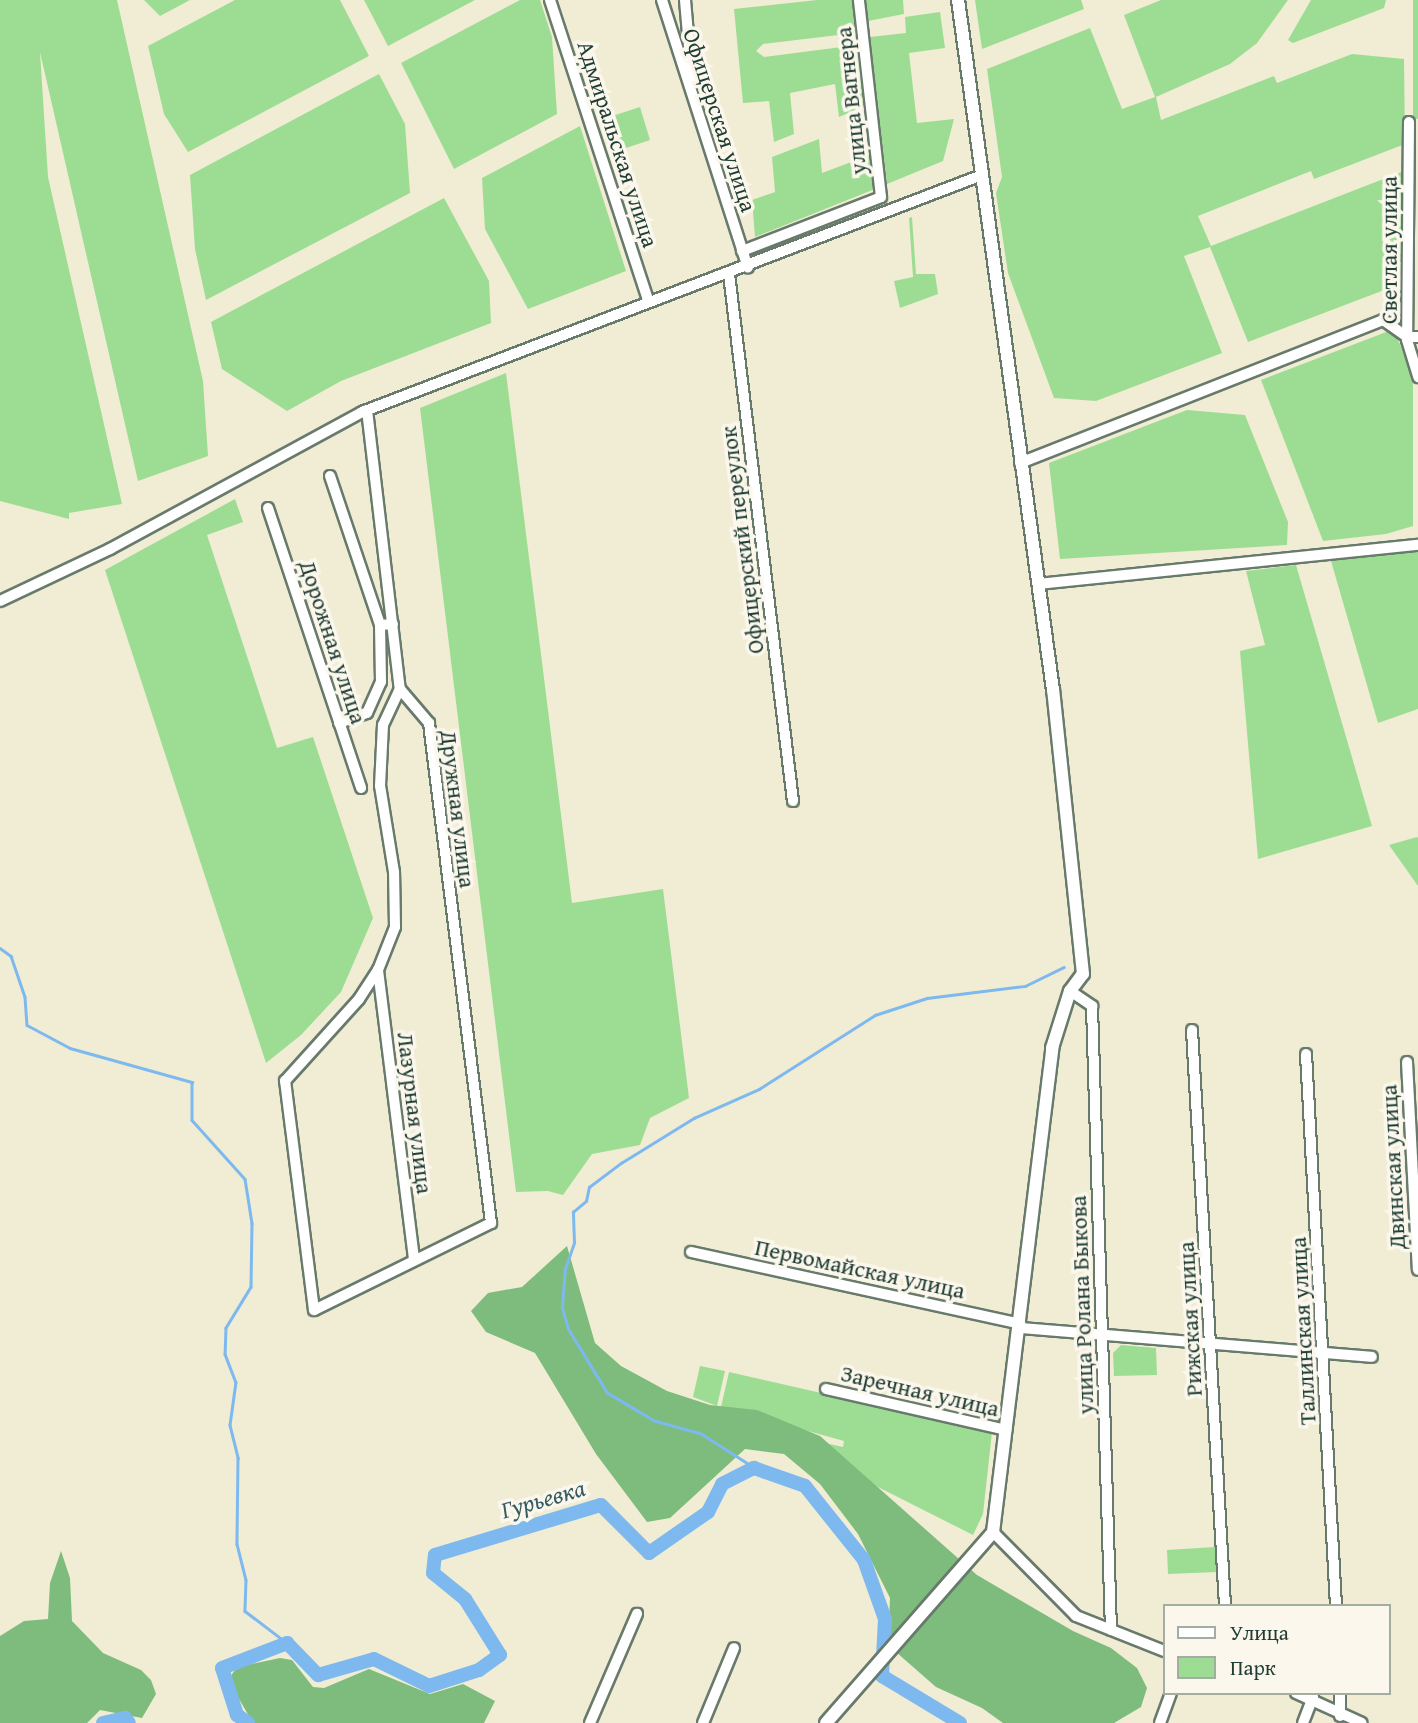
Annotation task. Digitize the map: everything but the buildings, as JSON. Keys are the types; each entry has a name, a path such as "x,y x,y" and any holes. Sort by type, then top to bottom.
{"street":[{"name":"Адмиральская улица","path":"550,0 648,300"},
{"name":"Офицерская улица","path":"662,0 748,268"},
{"path":"685,0 693,98"},
{"name":"улица Вагнера","path":"742,251 881,197 859,0"},
{"path":"829,1720 872,1675 993,1532 1052,1048 1070,991 1083,974 1073,856 958,0"},
{"name":"Светлая улица","path":"1409,122 1413,337 1418,377"},
{"path":"0,601 63,574 367,410 648,300 748,268 982,175"},
{"name":"Офицерский переулок","path":"729,274 793,801"},
{"path":"1020,463 1384,320 1413,337"},
{"path":"367,410 400,689 383,725 380,786 394,872 395,927 378,970"},
{"path":"330,476 380,625 381,682 368,713 340,723"},
{"name":"Дорожная улица","path":"268,508 361,788"},
{"path":"1038,584 1418,545"},
{"path":"380,625 393,624"},
{"name":"Дружная улица","path":"378,970 359,999 285,1081 314,1310 491,1223 429,723 400,689"},
{"name":"Лазурная улица","path":"378,970 414,1260"},
{"name":"улица Ролана Быкова","path":"1070,991 1092,1006 1111,1630"},
{"name":"Рижская улица","path":"1192,1030 1225,1604"},
{"name":"Таллинская улица","path":"1306,1054 1336,1604"},
{"name":"Двинская улица","path":"1407,1062 1418,1270"},
{"name":"Первомайская улица","path":"691,1252 1020,1326 1102,1336 1372,1357"},
{"name":"Заречная улица","path":"826,1390 1006,1430"},
{"path":"993,1532 1076,1616 1162,1650"},
{"path":"590,1723 637,1614"},
{"path":"703,1723 734,1648"},
{"path":"1160,1723 1170,1695"},
{"path":"1304,1695 1313,1697 1340,1716 1362,1723"},
{"path":"1340,1695 1340,1716"},
{"path":"1303,1723 1313,1697"}],"green space":[{"path":"0,0 117,0 203,381 208,456 138,481 40,52 48,177 122,504 69,513 69,519 0,501"},
{"path":"144,0 190,0 160,16"},
{"path":"235,0 340,0 369,56 188,152 164,114 148,46"},
{"path":"364,0 475,0 388,46"},
{"path":"520,0 540,0 552,37 557,114 454,169 401,63"},
{"path":"817,0 852,0 855,33 763,44 756,51 764,57 857,45 864,106 839,117 835,84 790,93 794,134 774,142 769,101 743,103 734,9"},
{"path":"854,0 903,0 904,14 868,21"},
{"path":"975,0 1081,0 1084,9 982,49"},
{"path":"1161,0 1288,0 1257,43 1230,64 1156,97 1161,120 1274,76 1277,83 1352,54 1404,59 1405,144 1314,179 1311,171 1198,216 1211,246 1404,171 1400,284 1248,342 1210,247 1184,256 1222,353 1096,401 1054,398 1008,273 996,193 1002,177 987,69 1090,28 1122,109 1155,97 1124,15"},
{"path":"1311,0 1386,0 1384,8 1293,43 1288,40"},
{"path":"1413,0 1418,0 1418,119 1413,118"},
{"path":"940,12 945,48 909,53 917,123 954,119 943,161 887,184 870,37 906,33 905,17"},
{"path":"379,74 405,124 410,193 206,300 195,249 190,175"},
{"path":"640,107 650,140 611,153 600,120"},
{"path":"580,126 626,271 528,309 485,229 482,178"},
{"path":"819,139 822,173 870,155 875,189 755,237 752,200 775,192 772,157"},
{"path":"444,198 489,281 491,323 341,381 287,411 222,369 211,322"},
{"path":"912,217 916,274 935,274 938,294 900,308 894,281 913,277 909,218"},
{"path":"1394,329 1413,378 1413,526 1386,534 1323,541 1261,380"},
{"path":"506,373 572,903 663,889 689,1098 650,1118 640,1145 592,1154 563,1195 548,1191 516,1192 420,408"},
{"path":"1187,410 1245,415 1288,522 1287,545 1060,559 1049,463"},
{"path":"235,499 243,522 207,535 277,748 313,737 373,918 341,992 301,1035 266,1063 105,570"},
{"path":"1418,551 1418,709 1378,723 1331,561"},
{"path":"1296,565 1372,826 1258,859 1240,651 1265,645 1246,571"},
{"path":"1418,838 1418,886 1389,845"},
{"path":"567,1246 595,1343 621,1366 667,1391 710,1405 757,1410 820,1436 977,1575 1073,1631 1111,1648 1137,1668 1147,1688 1141,1707 1114,1723 1003,1723 982,1708 936,1687 888,1645 890,1598 858,1534 820,1484 784,1454 745,1449 670,1518 647,1522 596,1454 535,1353 486,1332 471,1311 488,1293 522,1287"},
{"path":"1121,1345 1156,1348 1157,1375 1114,1376 1113,1353"},
{"path":"700,1366 725,1371 717,1406 693,1397"},
{"path":"729,1372 992,1432 983,1514 973,1535 876,1486 825,1443 843,1447 844,1441 721,1407"},
{"path":"1215,1547 1217,1572 1168,1574 1167,1550"},
{"path":"61,1551 70,1578 72,1621 103,1653 141,1670 151,1680 156,1694 142,1718 100,1710 87,1723 0,1723 0,1636 24,1621 48,1619 50,1583"},
{"path":"280,1658 292,1660 313,1687 324,1688 369,1669 430,1694 463,1684 495,1701 484,1723 253,1723 228,1680 237,1667"}],"waterway":[{"path":"0,948 11,956 25,997 27,1025 70,1048 192,1082 192,1120 245,1179 252,1223 251,1287 226,1328 225,1354 236,1382 230,1425 238,1458 237,1544 246,1580 245,1611 287,1643"},
{"path":"754,1468 701,1434 654,1421 607,1393 568,1329 562,1308 565,1269 574,1243 573,1212 586,1201 589,1187 621,1163 694,1118 759,1089 875,1015 927,998 1025,986 1064,967"},
{"name":"Гурьевка","path":"248,1723 237,1715 222,1668 287,1643 318,1675 374,1659 429,1686 479,1670 500,1655 465,1599 433,1573 435,1555 601,1505 649,1553 708,1512 722,1484 754,1468 805,1486 864,1560 885,1619 882,1676 960,1723"},
{"name":"Гурьевка","path":"103,1723 125,1718 129,1723"}]}
